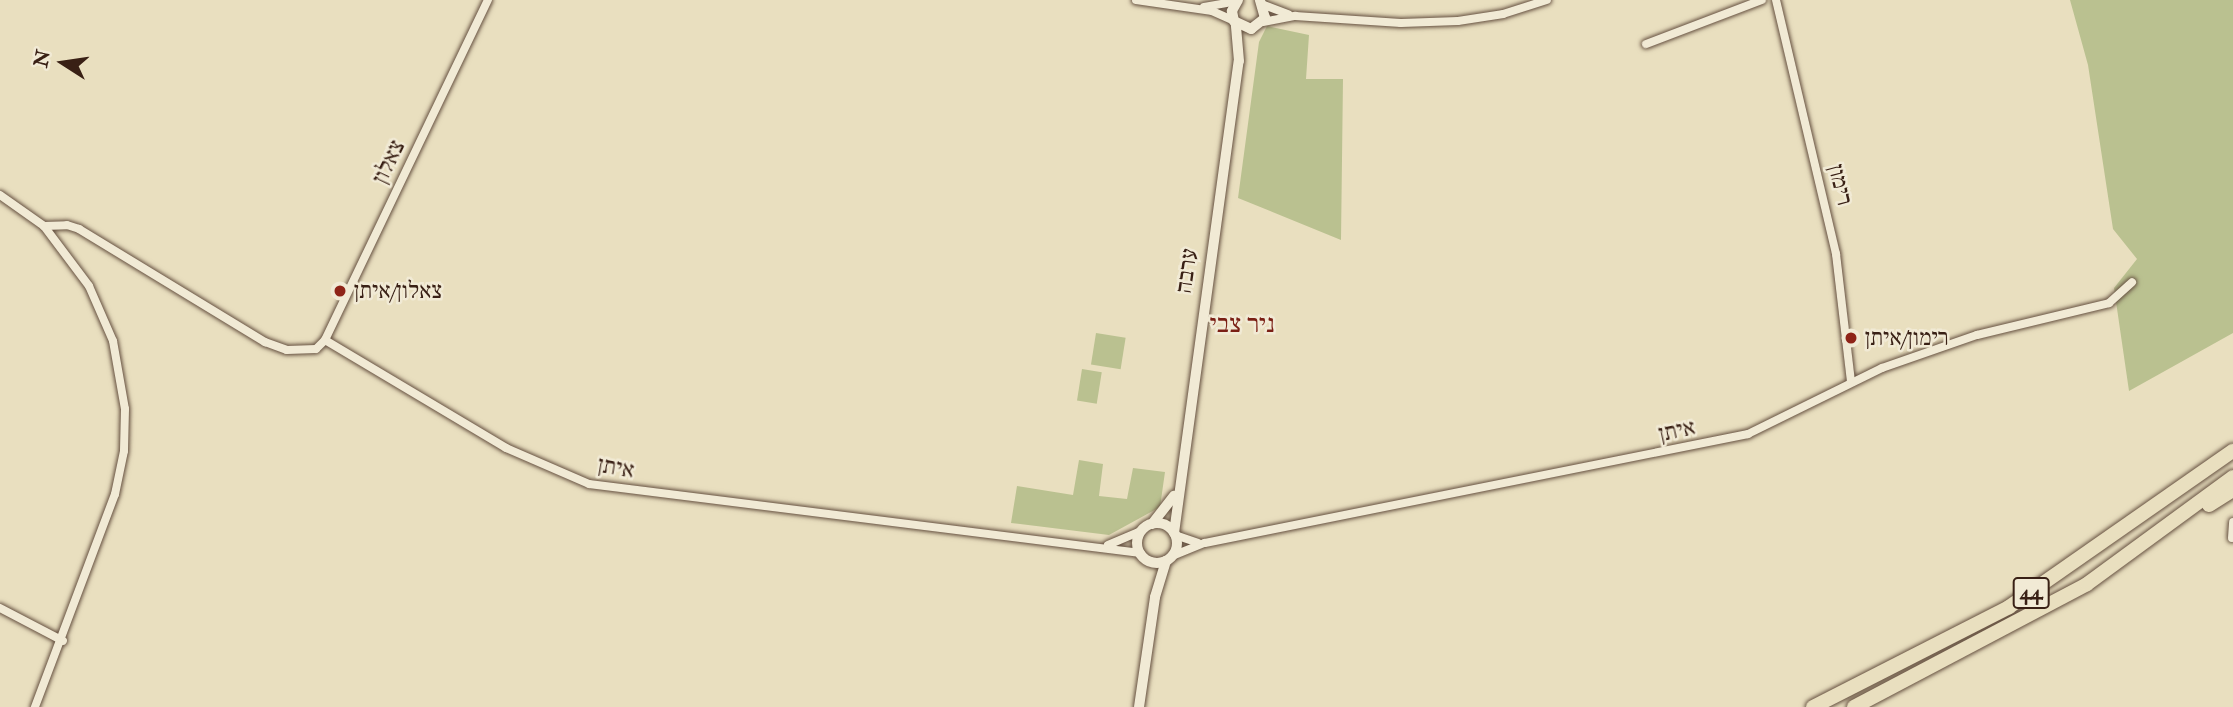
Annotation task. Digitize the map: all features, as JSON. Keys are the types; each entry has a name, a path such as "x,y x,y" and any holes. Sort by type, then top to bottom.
{"highway":[{"name":"44","path":"1813,707 2009,607 2233,451"},
{"name":"44","path":"1854,707 2004,631 2128,555 2233,477"},
{"path":"2128,555 2233,490"}],"street":[{"name":"צאלון","path":"325,341 488,0"},
{"path":"1136,0 1194,8 1247,29 1295,16 1401,23 1458,21 1503,14 1546,0"},
{"path":"1194,8 1237,0"},
{"name":"ערבה","path":"1175,533 1177,487 1239,61 1235,22 1237,0"},
{"path":"1646,44 1762,0"},
{"name":"רימון","path":"1776,0 1836,254 1851,382"},
{"path":"1259,25 1261,1 1295,16"},
{"name":"ערבה","path":"1239,61 1259,25"},
{"path":"0,195 44,226 77,266 100,306 113,341 125,409 118,483 63,641 34,707"},
{"path":"44,226 79,229 177,290 279,348 316,349 325,341"},
{"name":"איתן","path":"1169,558 1205,544 1738,437 1764,428 1851,382 1976,335 2109,303 2132,282"},
{"name":"איתן","path":"325,341 506,448 589,484 1102,546 1142,555"},
{"name":"ערבה","path":"1152,524 1170,506 1177,487"},
{"path":"2232,538 2233,522"},
{"path":"1139,707 1155,597 1175,533 1163,524 1152,524 1142,531 1142,555 1155,597"},
{"name":"איתן","path":"1102,546 1142,531"},
{"name":"איתן","path":"1175,533 1205,544"},
{"path":"1142,555 1169,558"},
{"path":"0,608 63,641"}],"green space":[{"path":"2070,0 2233,0 2233,333 2129,391 2114,288 2137,259 2113,229 2088,65"},
{"path":"1267,26 1309,35 1306,79 1343,79 1341,240 1238,198 1259,42"},
{"path":"1096,333 1126,338 1121,369 1091,365"},
{"path":"1082,369 1102,372 1097,404 1077,401"},
{"path":"1079,460 1103,464 1099,496 1127,499 1133,468 1165,472 1160,507 1109,535 1011,523 1017,486 1073,495"}],"place":[{"name":"צאלון/איתן","path":"340,291"},
{"name":"רימון/איתן","path":"1851,338"}],"district":[{"name":"ניר צבי","path":"1242,325"}]}
